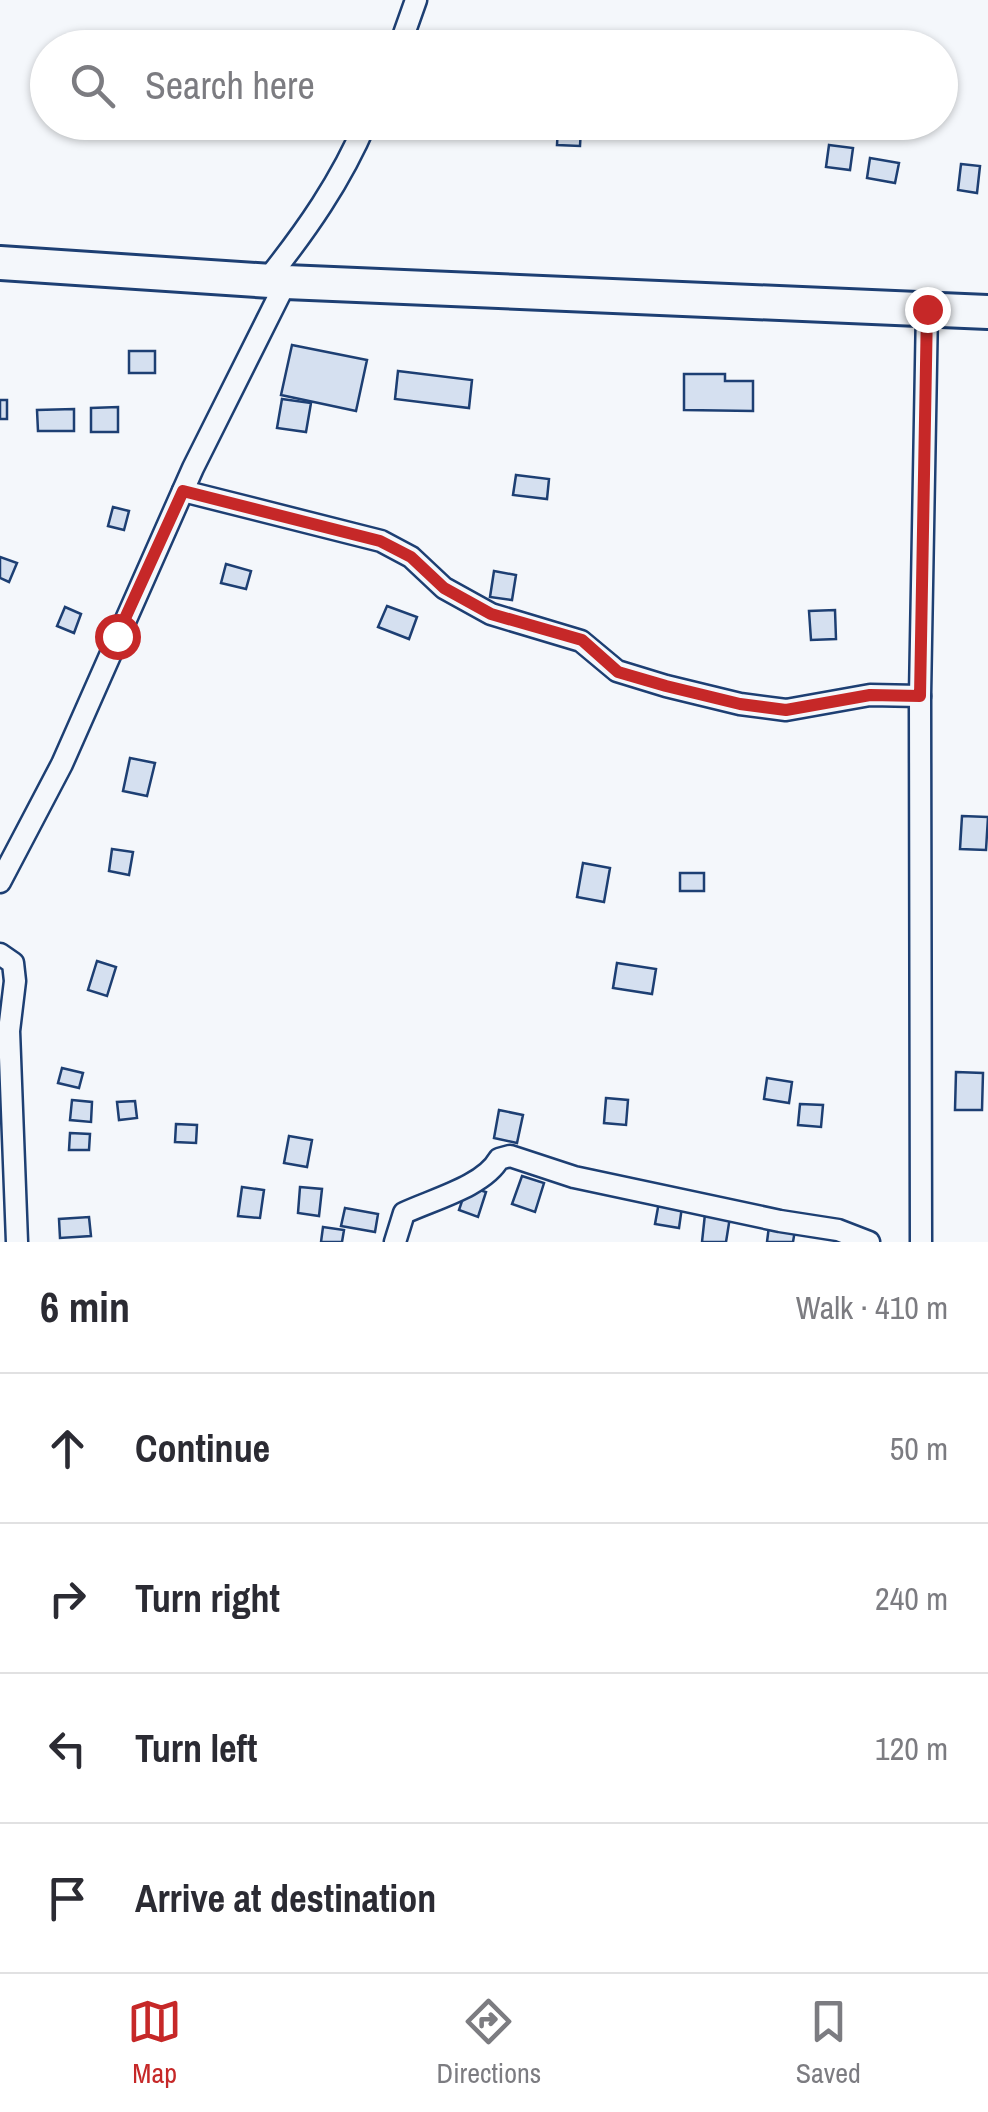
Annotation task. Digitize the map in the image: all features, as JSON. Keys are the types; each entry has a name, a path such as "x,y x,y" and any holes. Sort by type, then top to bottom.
{"highway":[{"path":"0,263 276,282 988,312"}],"street":[{"path":"405,30 416,0"},
{"path":"0,882 62,764 276,282 348,164 358,140"},
{"path":"921,1242 920,696 927,309"},
{"path":"183,491 380,541 411,557 444,588 491,614 582,640 618,672 666,686 740,704 786,710 870,695 920,696"},
{"path":"0,954 13,963 15,981 9,1031 16,1242"},
{"path":"395,1242 404,1213 462,1186 478,1183 500,1159 510,1156 574,1177 838,1230 869,1242"}],"building":[{"path":"557,140 580,140 580,146 557,145"},
{"path":"829,145 853,148 850,170 826,167"},
{"path":"870,158 899,163 895,183 867,178"},
{"path":"961,164 980,166 977,193 958,190"},
{"path":"292,345 367,360 356,411 281,395"},
{"path":"129,351 155,351 155,373 129,373"},
{"path":"398,371 472,380 469,408 395,399"},
{"path":"684,374 725,374 725,381 753,381 753,411 684,410"},
{"path":"282,399 311,403 306,432 277,428"},
{"path":"0,400 7,400 7,419 0,419"},
{"path":"118,407 118,432 91,432 91,408"},
{"path":"74,409 74,431 38,431 37,410"},
{"path":"516,475 549,479 547,499 513,495"},
{"path":"113,507 129,511 124,530 108,526"},
{"path":"0,557 17,563 9,582 0,578"},
{"path":"226,564 251,571 246,589 221,583"},
{"path":"494,571 516,575 512,600 490,597"},
{"path":"387,606 417,617 409,639 378,627"},
{"path":"65,607 81,614 74,633 57,626"},
{"path":"835,610 836,639 811,640 809,611"},
{"path":"130,758 155,763 147,796 123,791"},
{"path":"962,816 988,817 986,850 960,849"},
{"path":"112,849 133,852 129,875 109,871"},
{"path":"583,863 610,868 604,902 577,897"},
{"path":"680,873 704,873 704,891 680,891"},
{"path":"97,961 116,967 107,996 88,990"},
{"path":"617,963 656,969 652,994 613,988"},
{"path":"62,1068 83,1073 79,1088 58,1083"},
{"path":"956,1072 983,1073 982,1110 955,1110"},
{"path":"767,1078 792,1082 789,1103 764,1099"},
{"path":"606,1098 628,1100 626,1125 604,1123"},
{"path":"72,1100 92,1102 91,1122 70,1120"},
{"path":"135,1101 137,1118 119,1120 117,1102"},
{"path":"800,1104 823,1105 821,1127 798,1125"},
{"path":"499,1110 523,1115 517,1143 494,1138"},
{"path":"176,1124 197,1125 196,1143 175,1142"},
{"path":"70,1133 90,1134 89,1150 69,1150"},
{"path":"289,1136 312,1140 307,1167 284,1163"},
{"path":"522,1176 544,1183 535,1212 512,1204"},
{"path":"467,1186 486,1192 478,1217 459,1210"},
{"path":"242,1187 264,1190 260,1218 238,1216"},
{"path":"300,1187 322,1189 319,1216 298,1213"},
{"path":"659,1202 682,1207 679,1228 655,1224"},
{"path":"345,1208 378,1214 375,1232 341,1226"},
{"path":"705,1214 730,1217 726,1242 702,1242"},
{"path":"89,1217 91,1236 60,1238 59,1219"},
{"path":"769,1226 795,1230 793,1242 767,1242"},
{"path":"323,1227 344,1230 342,1242 321,1242"}],"route":[{"path":"117,636 183,491 380,541 411,557 444,588 491,614 582,640 618,672 666,686 740,704 786,710 870,695 920,696 927,309"}]}
